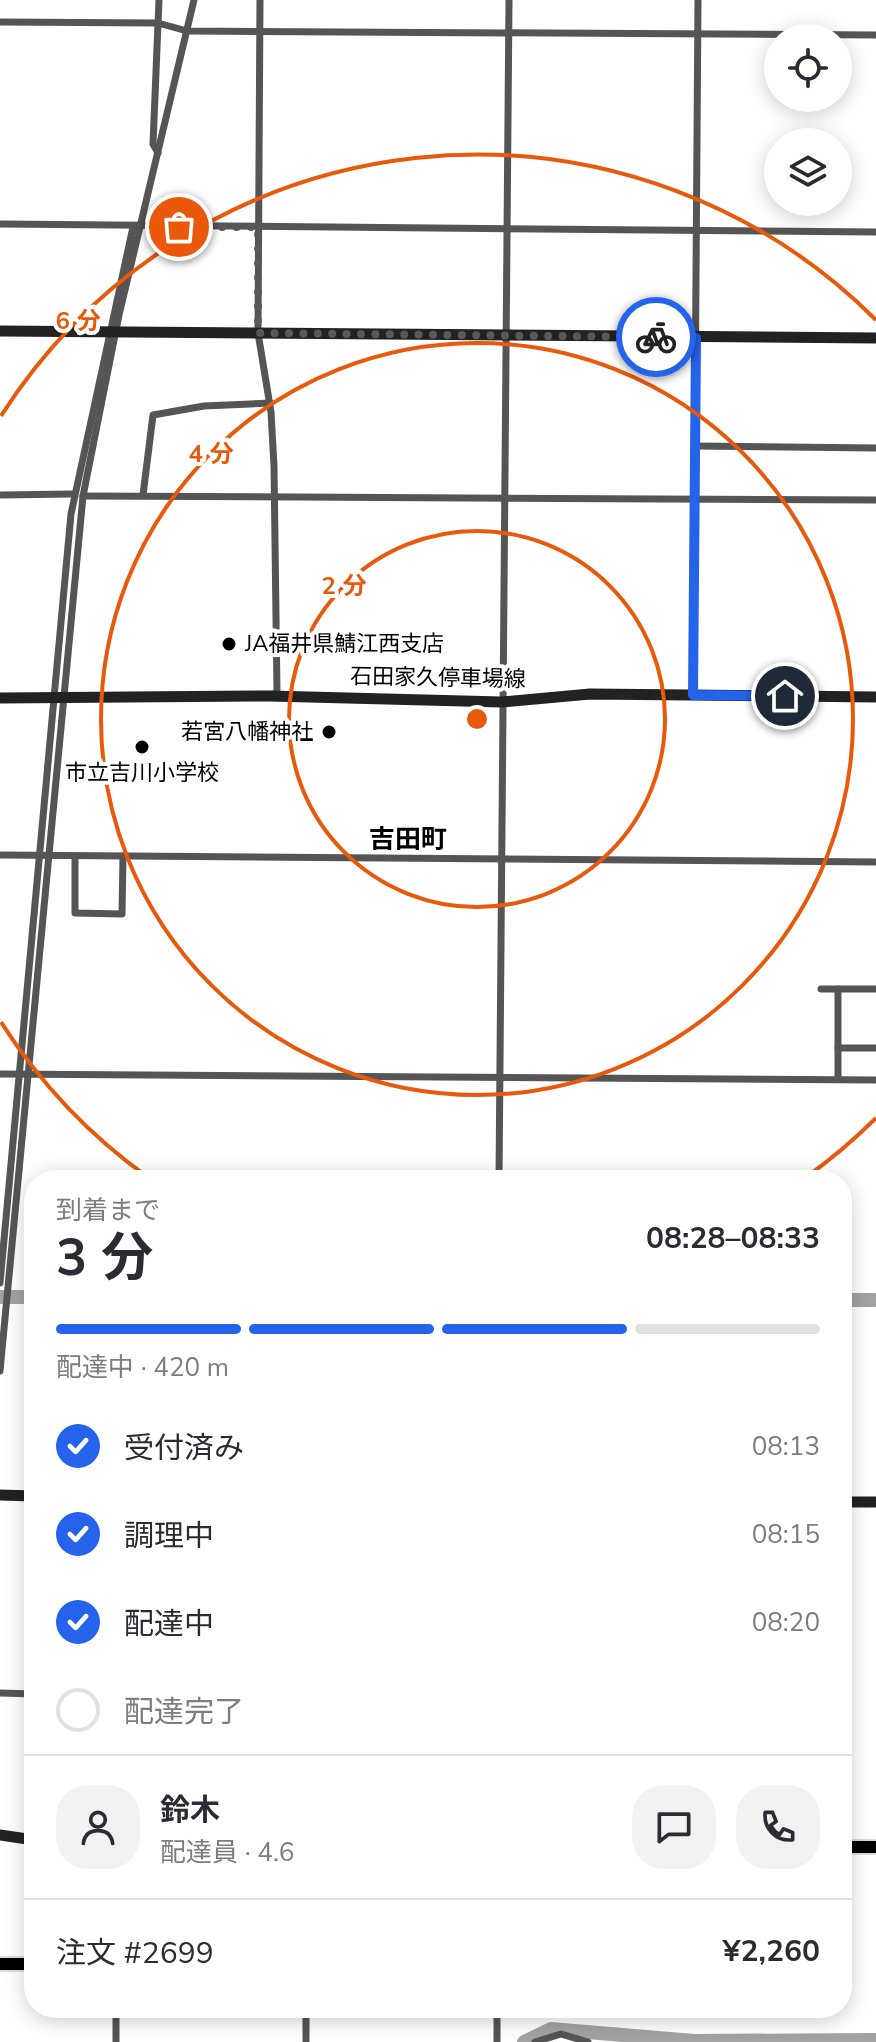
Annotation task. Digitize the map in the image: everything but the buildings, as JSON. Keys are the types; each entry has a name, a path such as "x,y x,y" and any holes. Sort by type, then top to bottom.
{"main road":[{"path":"852,1847 876,1847"},
{"path":"0,1964 24,1964"}],"street":[{"path":"158,153 153,144 159,0"},
{"path":"58,698 83,496 114,332 137,226 158,153 194,0"},
{"path":"260,0 258,333 270,403 277,692 270,696"},
{"path":"499,1170 509,0"},
{"path":"693,695 698,0"},
{"path":"0,22 158,23 187,31 876,35"},
{"path":"0,224 876,232"},
{"path":"0,331 876,338"},
{"path":"0,1371 74,494 114,332"},
{"path":"143,495 153,415 204,406 270,403"},
{"path":"695,446 876,448"},
{"path":"0,495 74,494"},
{"path":"83,496 876,500"},
{"name":"石田家久停車場線","path":"0,698 270,696 502,702 590,694 876,697"},
{"path":"0,855 876,862"},
{"path":"75,856 75,913 122,914 123,856"},
{"path":"821,989 876,989"},
{"path":"838,989 838,1079"},
{"path":"838,1048 876,1048"},
{"path":"0,1074 876,1080"},
{"path":"0,1283 24,1074"},
{"path":"0,1495 24,1496"},
{"path":"852,1502 876,1502"},
{"path":"0,1693 24,1694"},
{"path":"0,1835 24,1839"},
{"path":"116,2018 116,2042"},
{"path":"306,2018 306,2042"},
{"path":"497,2018 497,2042"},
{"path":"535,2042 561,2034 588,2042"}],"waterway":[{"path":"0,1297 24,1297"},
{"path":"852,1300 876,1300"},
{"path":"524,2042 551,2029 694,2041 876,2040"}],"way so far":[{"path":"179,227 258,227 258,333 656,337"}],"place":[{"name":"JA福井県鯖江西支店","path":"229,644"},
{"name":"若宮八幡神社","path":"329,732"},
{"name":"市立吉川小学校","path":"142,747"}],"district":[{"name":"吉田町","path":"408,839"}],"route":[{"path":"656,337 696,338 693,695 785,696"}]}
